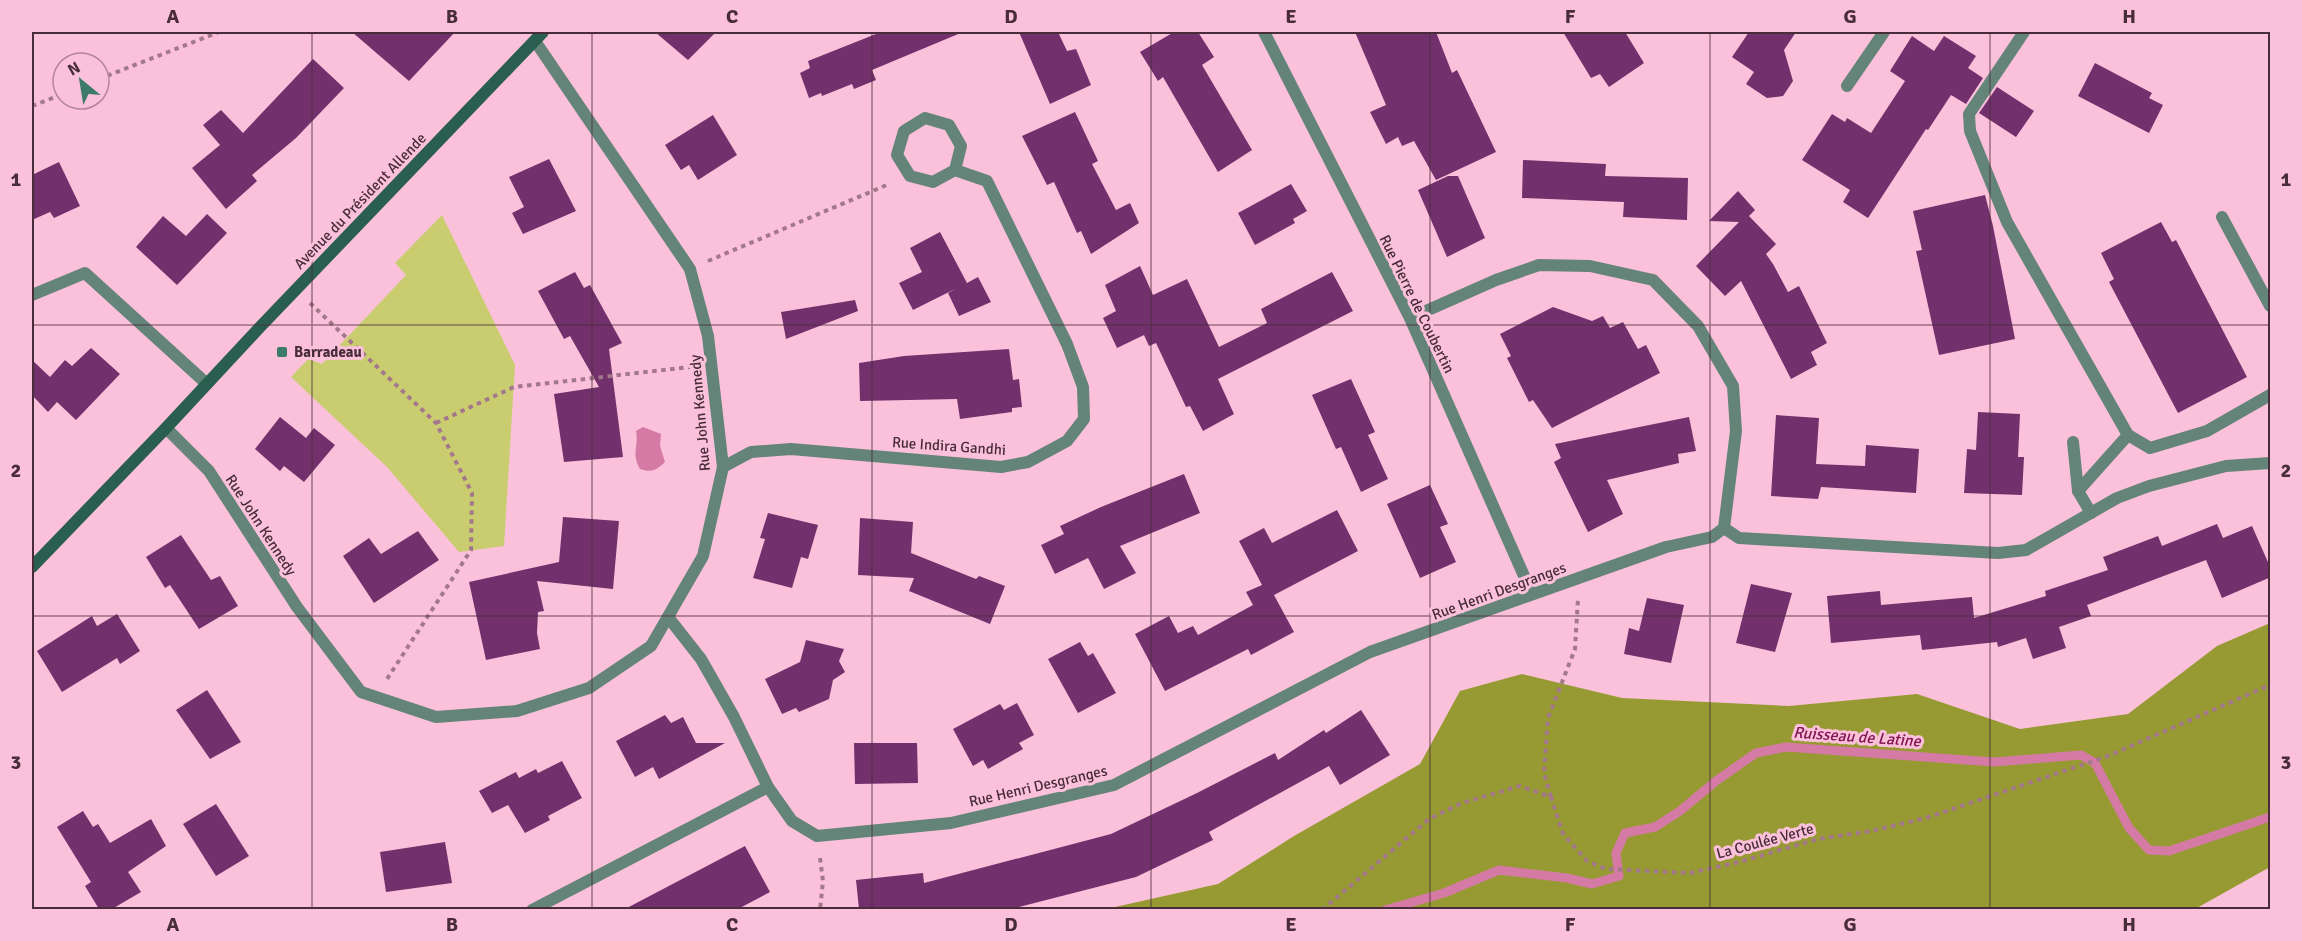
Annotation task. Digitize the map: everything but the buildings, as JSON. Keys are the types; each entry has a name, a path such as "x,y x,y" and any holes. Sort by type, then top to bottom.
{"street":[{"name":"Rue Pierre de Coubertin","path":"1264,32 1410,318 1532,594"},
{"path":"1846,86 1884,32"},
{"path":"2024,32 1969,114 1970,131 2007,222 2128,435 2150,448 2207,431 2271,395"},
{"name":"Rue John Kennedy","path":"166,428 209,471 297,607 361,692 436,717 517,711 589,688 651,646 703,556 723,467 708,336 690,269 539,36"},
{"name":"Avenue du Président Allende","path":"32,567 539,36"},
{"path":"925,118 949,125 961,146 955,170 933,182 910,176 897,155 904,131 925,118"},
{"name":"Rue Indira Gandhi","path":"723,467 751,452 791,448 1001,467 1028,462 1066,441 1084,419 1083,387 1067,344 987,181 955,170"},
{"path":"2222,217 2270,302"},
{"path":"1410,318 1496,280 1539,265 1590,266 1653,280 1698,326 1733,386 1736,430 1724,528 1739,538 1998,553 2026,549 2117,498 2149,486 2226,466 2271,463"},
{"path":"32,295 85,273 207,384"},
{"path":"2078,491 2128,435"},
{"path":"2073,442 2078,491 2091,513"},
{"name":"Rue Henri Desgranges","path":"817,836 951,823 1114,785 1370,652 1666,547 1712,537 1724,528"},
{"path":"668,617 701,659 734,717 768,787 792,821 817,836"},
{"path":"532,909 768,787"}],"path":[{"path":"111,75 219,32"},
{"path":"32,106 51,99"},
{"path":"690,269 910,176"},
{"path":"296,289 436,423 472,493 471,550 375,697"},
{"path":"436,423 514,387 712,364"},
{"name":"La Coulée Verte","path":"1580,578 1575,650 1548,718 1544,773 1563,834 1587,861 1606,869 1690,873 1738,862 1808,841 1871,831 1926,818 2108,756 2271,685"},
{"path":"1322,909 1421,825 1445,810 1462,802 1520,786 1551,797"},
{"path":"817,836 823,881 820,909"}],"green space":[{"path":"442,215 515,365 504,546 459,552 387,467 291,377 308,359 322,364 406,275 395,263"}],"shaded area":[{"path":"643,427 661,434 660,446 665,462 651,471 640,469 636,458 636,431"},
{"path":"2270,623 2270,867 2195,909 1106,909 1218,884 1294,836 1420,764 1460,691 1522,674 1622,698 1789,706 1917,694 2020,729 2128,714 2217,646"}],"waterway":[{"name":"Ruisseau de Latine","path":"1385,910 1444,893 1499,870 1567,878 1592,884 1619,876 1616,853 1625,833 1655,827 1680,811 1716,781 1756,753 1786,747 1994,762 2081,755 2095,763 2129,828 2149,850 2169,851 2270,817"}],"place":[{"name":"Barradeau","path":"282,352"}]}
